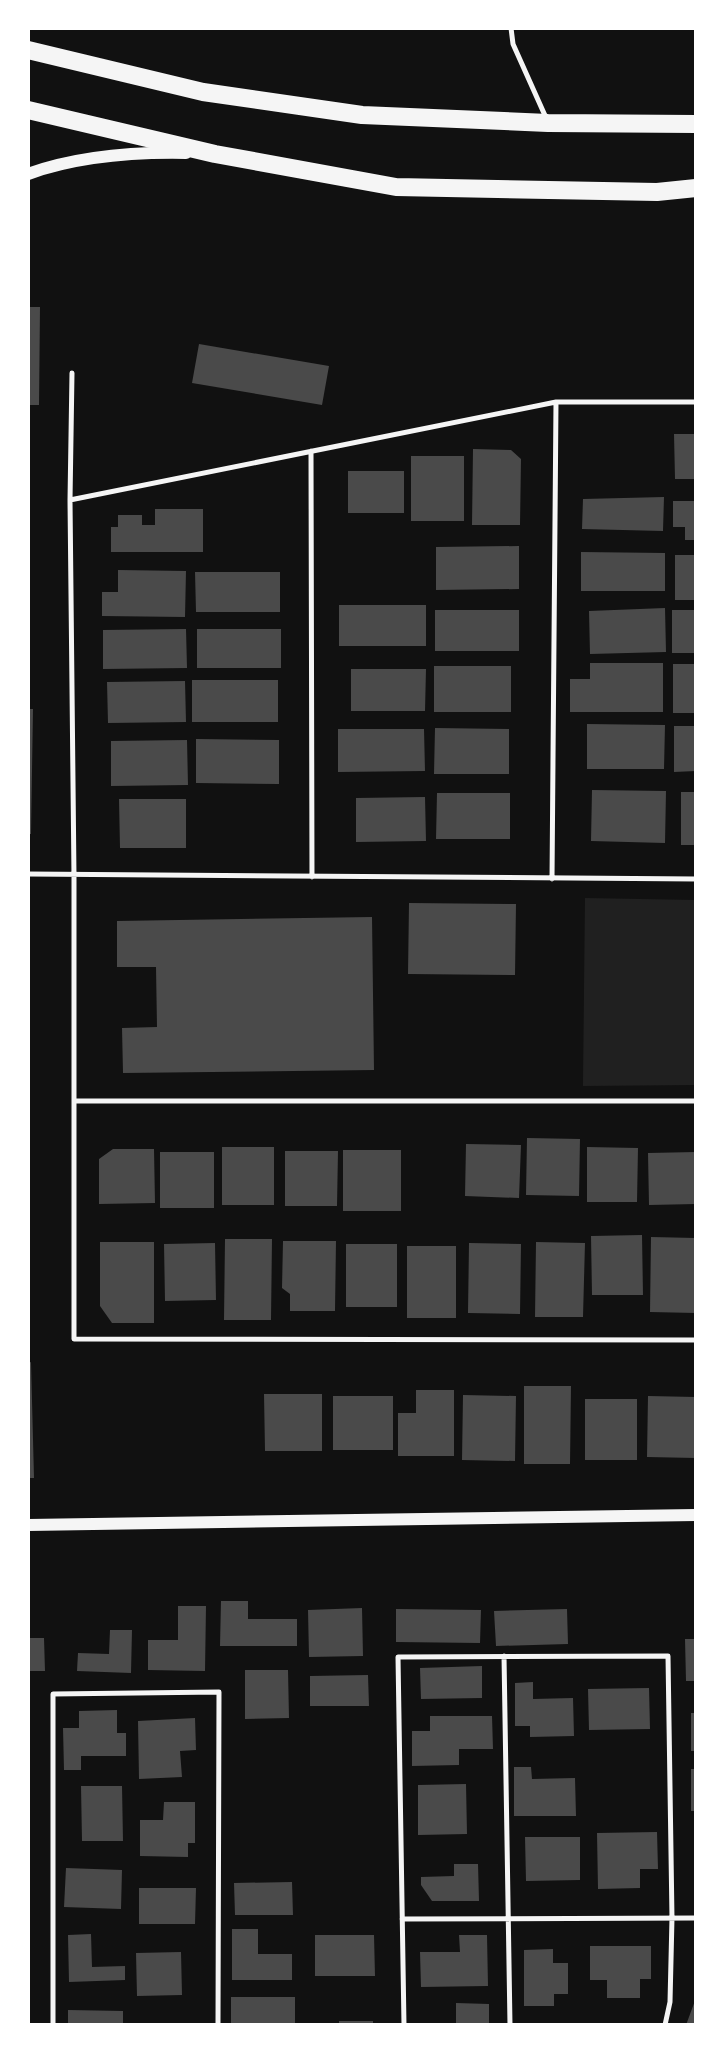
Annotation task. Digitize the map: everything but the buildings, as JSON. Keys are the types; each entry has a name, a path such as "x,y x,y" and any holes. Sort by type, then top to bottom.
{"main road":[{"path":"28,50 203,92 362,115 548,123 696,124"},
{"path":"28,110 215,154 396,187 696,194"},
{"path":"657,192 696,188"}],"street":[{"path":"28,174 93,158 165,153 215,154"},
{"path":"28,1525 696,1515"}],"lane":[{"path":"511,28 513,44 548,123"},
{"path":"72,373 70,500 74,876 74,1339 696,1340"},
{"path":"70,500 556,402 696,402"},
{"path":"552,879 556,402"},
{"path":"311,451 312,877"},
{"path":"28,874 696,879"},
{"path":"74,1101 696,1101"},
{"path":"504,1656 510,2025"},
{"path":"404,2025 398,1657 668,1656 672,1918 670,2002 665,2025"},
{"path":"53,2025 53,1694 219,1692 218,2025"},
{"path":"402,1919 696,1918"}],"shaded area":[{"path":"585,898 696,900 696,1085 583,1086"}]}
